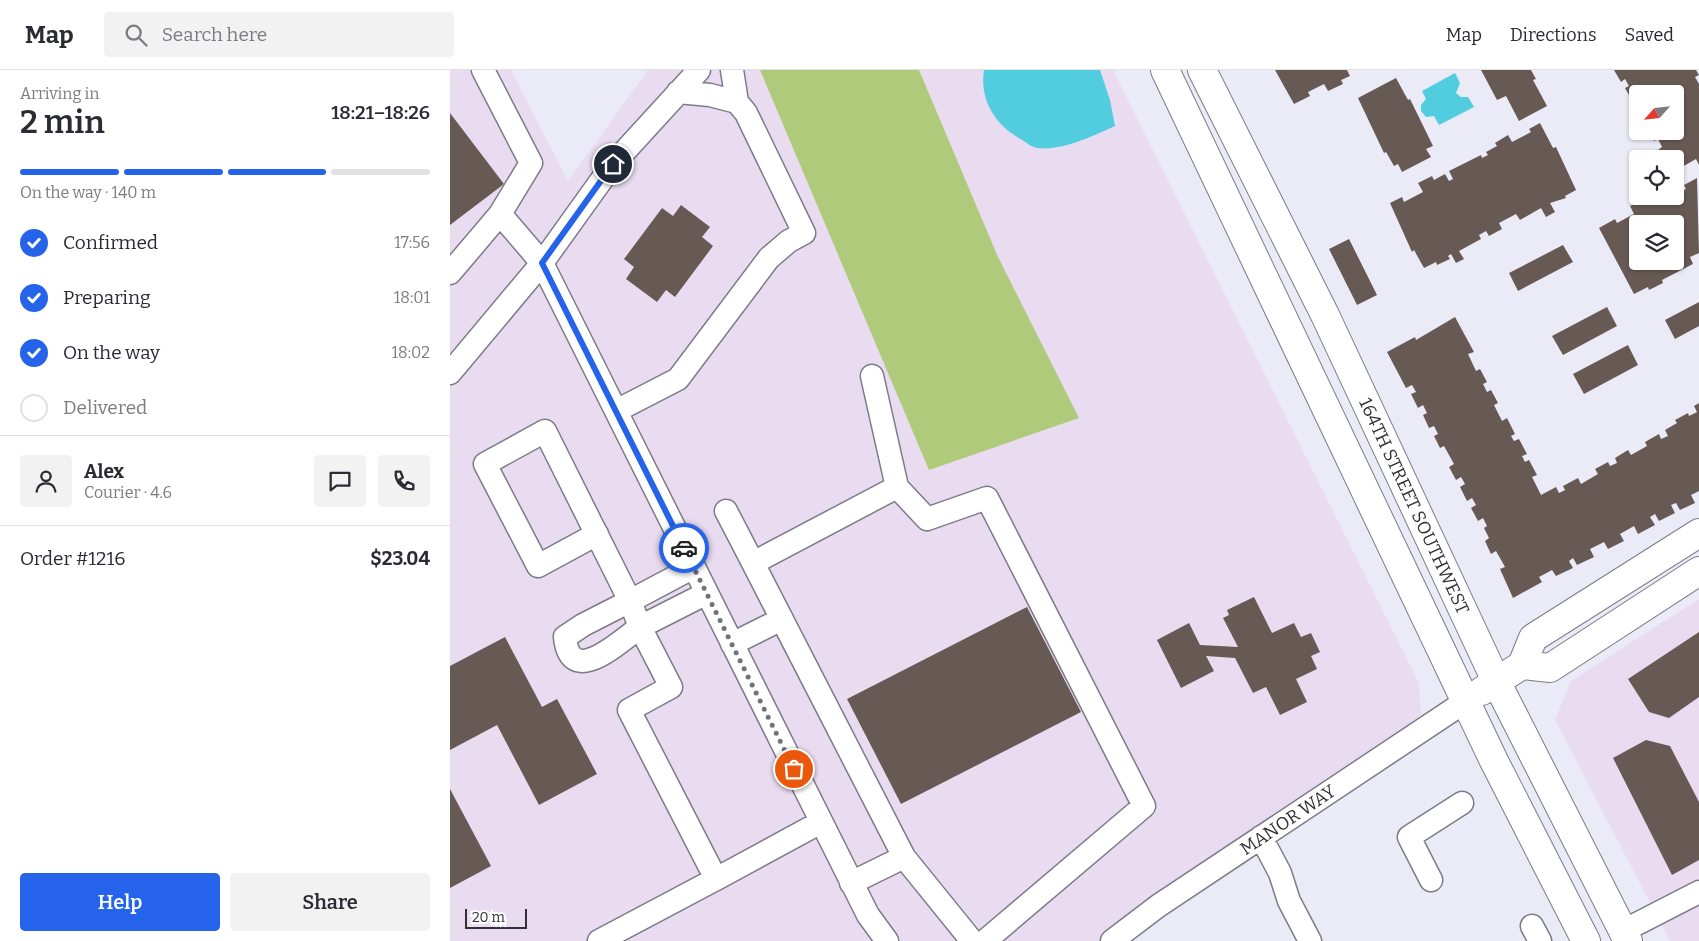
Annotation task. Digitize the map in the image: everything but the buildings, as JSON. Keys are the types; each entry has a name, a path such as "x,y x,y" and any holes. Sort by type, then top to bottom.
{"main road":[{"name":"164TH STREET SOUTHWEST","path":"1164,70 1466,701 1586,941"},
{"name":"164TH STREET SOUTHWEST","path":"1202,70 1325,315 1497,682 1626,936"},
{"path":"1466,701 1522,665 1533,638 1699,533"},
{"path":"1522,665 1550,668 1699,570"}],"street":[{"path":"450,273 500,214 532,163 483,70"},
{"path":"450,372 542,263 613,164 699,70"},
{"path":"616,411 678,378 770,258 789,241 804,234 746,113 737,102 732,70"},
{"path":"678,92 710,95 737,102"},
{"path":"500,214 542,263 868,915 887,941"},
{"path":"872,376 897,487 927,518 987,498 1144,806 985,941"},
{"path":"597,534 538,566 485,464 545,431 597,534 630,601 640,627 670,687 629,710 716,879"},
{"path":"753,563 897,487"},
{"path":"726,511 904,857 972,941"},
{"path":"694,567 583,625 565,637 566,651 574,660 584,662 596,658 640,627 707,593"},
{"path":"732,644 782,619"},
{"name":"MANOR WAY","path":"1112,941 1158,906 1466,701"},
{"path":"1431,880 1409,837 1462,803"},
{"path":"599,941 821,822"},
{"path":"1261,837 1280,874 1289,901 1310,941"},
{"path":"852,883 904,857"},
{"path":"1626,936 1699,892"}],"shaded area":[{"path":"450,70 511,70 568,181 648,70 1113,70 1419,683 1421,713 1393,749 1112,941 450,941"},
{"path":"1699,599 1699,941 1670,941 1555,720 1571,681"}],"green space":[{"path":"760,70 919,70 998,257 1079,418 929,470"}],"water":[{"path":"984,70 1100,70 1110,100 1115,126 1067,145 1047,148 1032,147 1006,129 992,112 984,93"},
{"path":"1455,73 1460,83 1456,93 1461,97 1468,97 1474,107 1439,125 1434,116 1426,117 1421,111 1421,105 1426,99 1422,91"}],"way so far":[{"path":"684,548 794,769"}],"route":[{"path":"613,164 542,263 684,548"}]}
